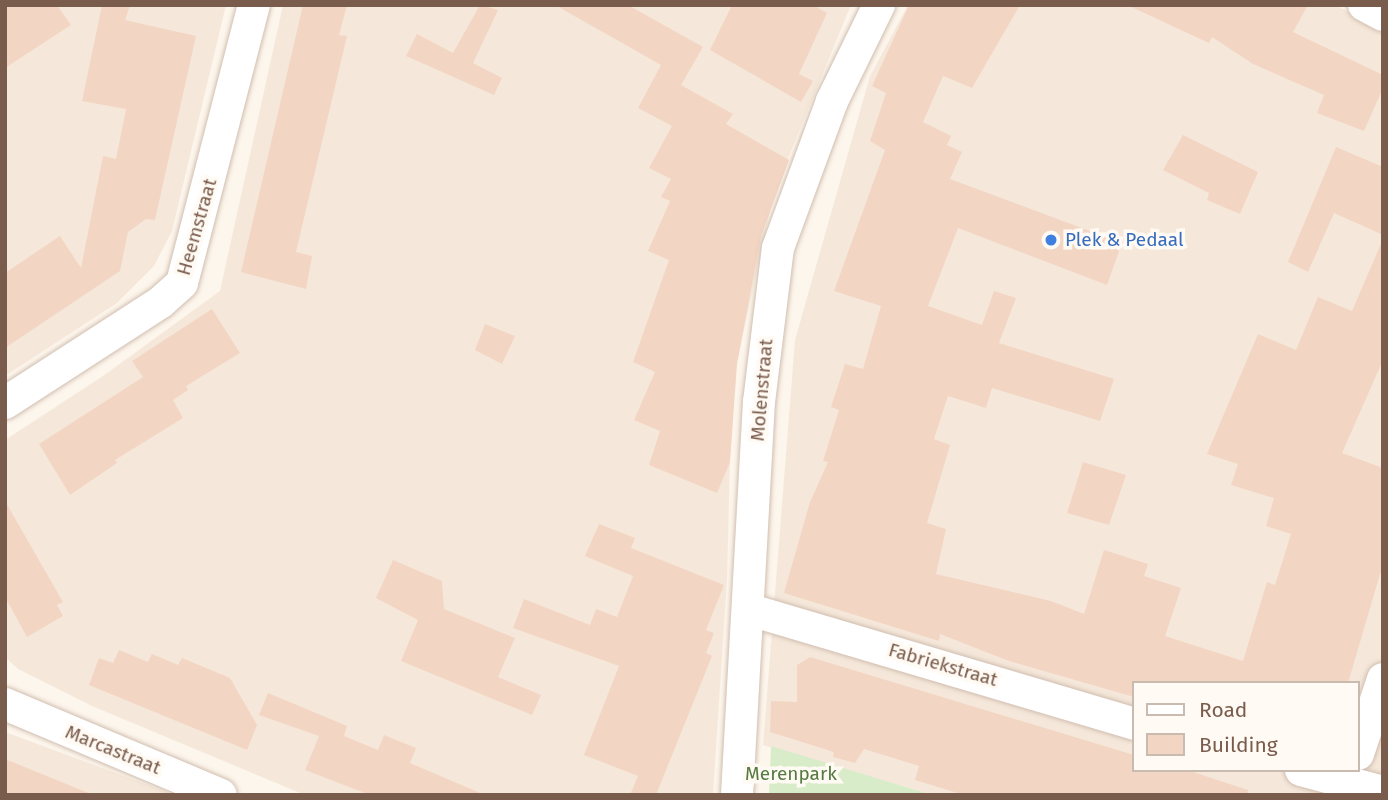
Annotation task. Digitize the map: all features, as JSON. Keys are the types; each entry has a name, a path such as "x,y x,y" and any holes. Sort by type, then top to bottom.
{"street":[{"name":"Heemstraat","path":"5,403 161,302 182,283 254,5"},
{"name":"Molenstraat","path":"737,795 750,610 759,402 778,248 832,101 879,5"},
{"path":"1364,5 1383,15"},
{"name":"Fabriekstraat","path":"750,610 1132,723"},
{"path":"1360,748 1383,679"},
{"name":"Marcastraat","path":"5,704 222,795"},
{"path":"1357,772 1383,792"}],"shaded area":[{"path":"5,5 226,5 172,231 154,266 117,303 5,376"},
{"path":"283,5 851,5 774,192 732,385 727,578 713,795 305,795 92,706 18,669 5,657 5,440 103,376 220,291"},
{"path":"908,5 1335,5 1383,30 1383,795 932,795 763,745 795,340 870,76"},
{"path":"5,731 8,733 175,795 5,795"}],"green space":[{"name":"Merenpark","path":"771,746 932,795 769,795"}],"building":[{"path":"5,5 57,5 71,25 5,68"},
{"path":"102,5 130,5 125,20 196,36 155,220 146,219 128,232 120,271 5,348 5,273 60,236 81,268 103,156 116,159 126,109 82,101"},
{"path":"303,5 347,5 339,35 347,36 296,252 312,256 306,289 241,272"},
{"path":"480,5 498,10 473,63 502,78 494,95 406,56 417,34 453,53"},
{"path":"555,5 628,5 703,47 681,85 733,114 726,124 789,160 761,236 737,364 730,462 717,493 649,465 660,431 634,420 655,372 633,362 669,260 648,251 670,201 661,197 671,179 649,168 672,126 638,108 661,65"},
{"path":"732,5 813,5 827,13 799,74 813,81 801,102 710,50"},
{"path":"909,5 1020,5 972,88 943,76 923,122 951,136 947,145 962,152 950,179 1122,243 1107,285 958,228 928,306 982,325 994,291 1016,298 999,343 1114,379 1100,421 992,388 986,408 948,396 934,439 950,445 927,523 946,529 936,574 1051,601 1084,614 1104,550 1148,564 1144,576 1181,588 1165,636 1243,661 1267,582 1275,585 1291,534 1266,526 1274,498 1231,485 1238,464 1207,454 1258,334 1296,350 1318,297 1352,311 1383,239 1383,360 1342,453 1383,468 1383,564 1349,681 1132,681 1132,696 1009,661 940,634 939,641 784,593 810,502 828,462 823,461 839,410 831,407 845,364 863,369 881,306 834,291 885,150 870,141 886,93 872,86"},
{"path":"1127,5 1308,5 1293,32 1383,75 1383,88 1364,131 1317,113 1324,95 1253,64 1212,37 1209,43"},
{"path":"1183,135 1258,172 1240,214 1207,200 1209,193 1163,170"},
{"path":"1336,147 1383,167 1383,235 1334,213 1308,272 1288,262"},
{"path":"212,309 240,353 186,386 188,390 173,400 183,418 115,460 117,463 70,495 39,444 143,377 132,361"},
{"path":"485,324 515,336 502,364 475,350"},
{"path":"1083,462 1126,475 1109,525 1067,513"},
{"path":"5,501 63,602 57,605 63,616 27,637 5,597"},
{"path":"599,524 635,538 631,548 724,585 706,630 714,633 706,653 712,656 656,795 630,795 638,776 584,755 619,666 513,628 524,599 590,625 596,609 617,617 633,576 585,556"},
{"path":"393,560 442,581 444,609 515,638 498,677 541,695 532,715 401,661 418,620 376,598"},
{"path":"119,650 148,662 152,654 178,665 182,658 230,678 257,725 247,750 89,685 99,658 113,663"},
{"path":"810,657 1132,754 1132,772 1193,772 1248,790 1247,795 964,795 915,780 919,766 864,749 855,763 833,757 834,752 770,732 771,701 797,702 797,665"},
{"path":"268,693 347,726 344,736 378,750 384,735 416,748 410,763 485,795 370,795 305,770 319,736 259,715"},
{"path":"5,759 91,794 91,795 5,795"}],"place":[{"name":"Plek & Pedaal","path":"1051,240"}]}
